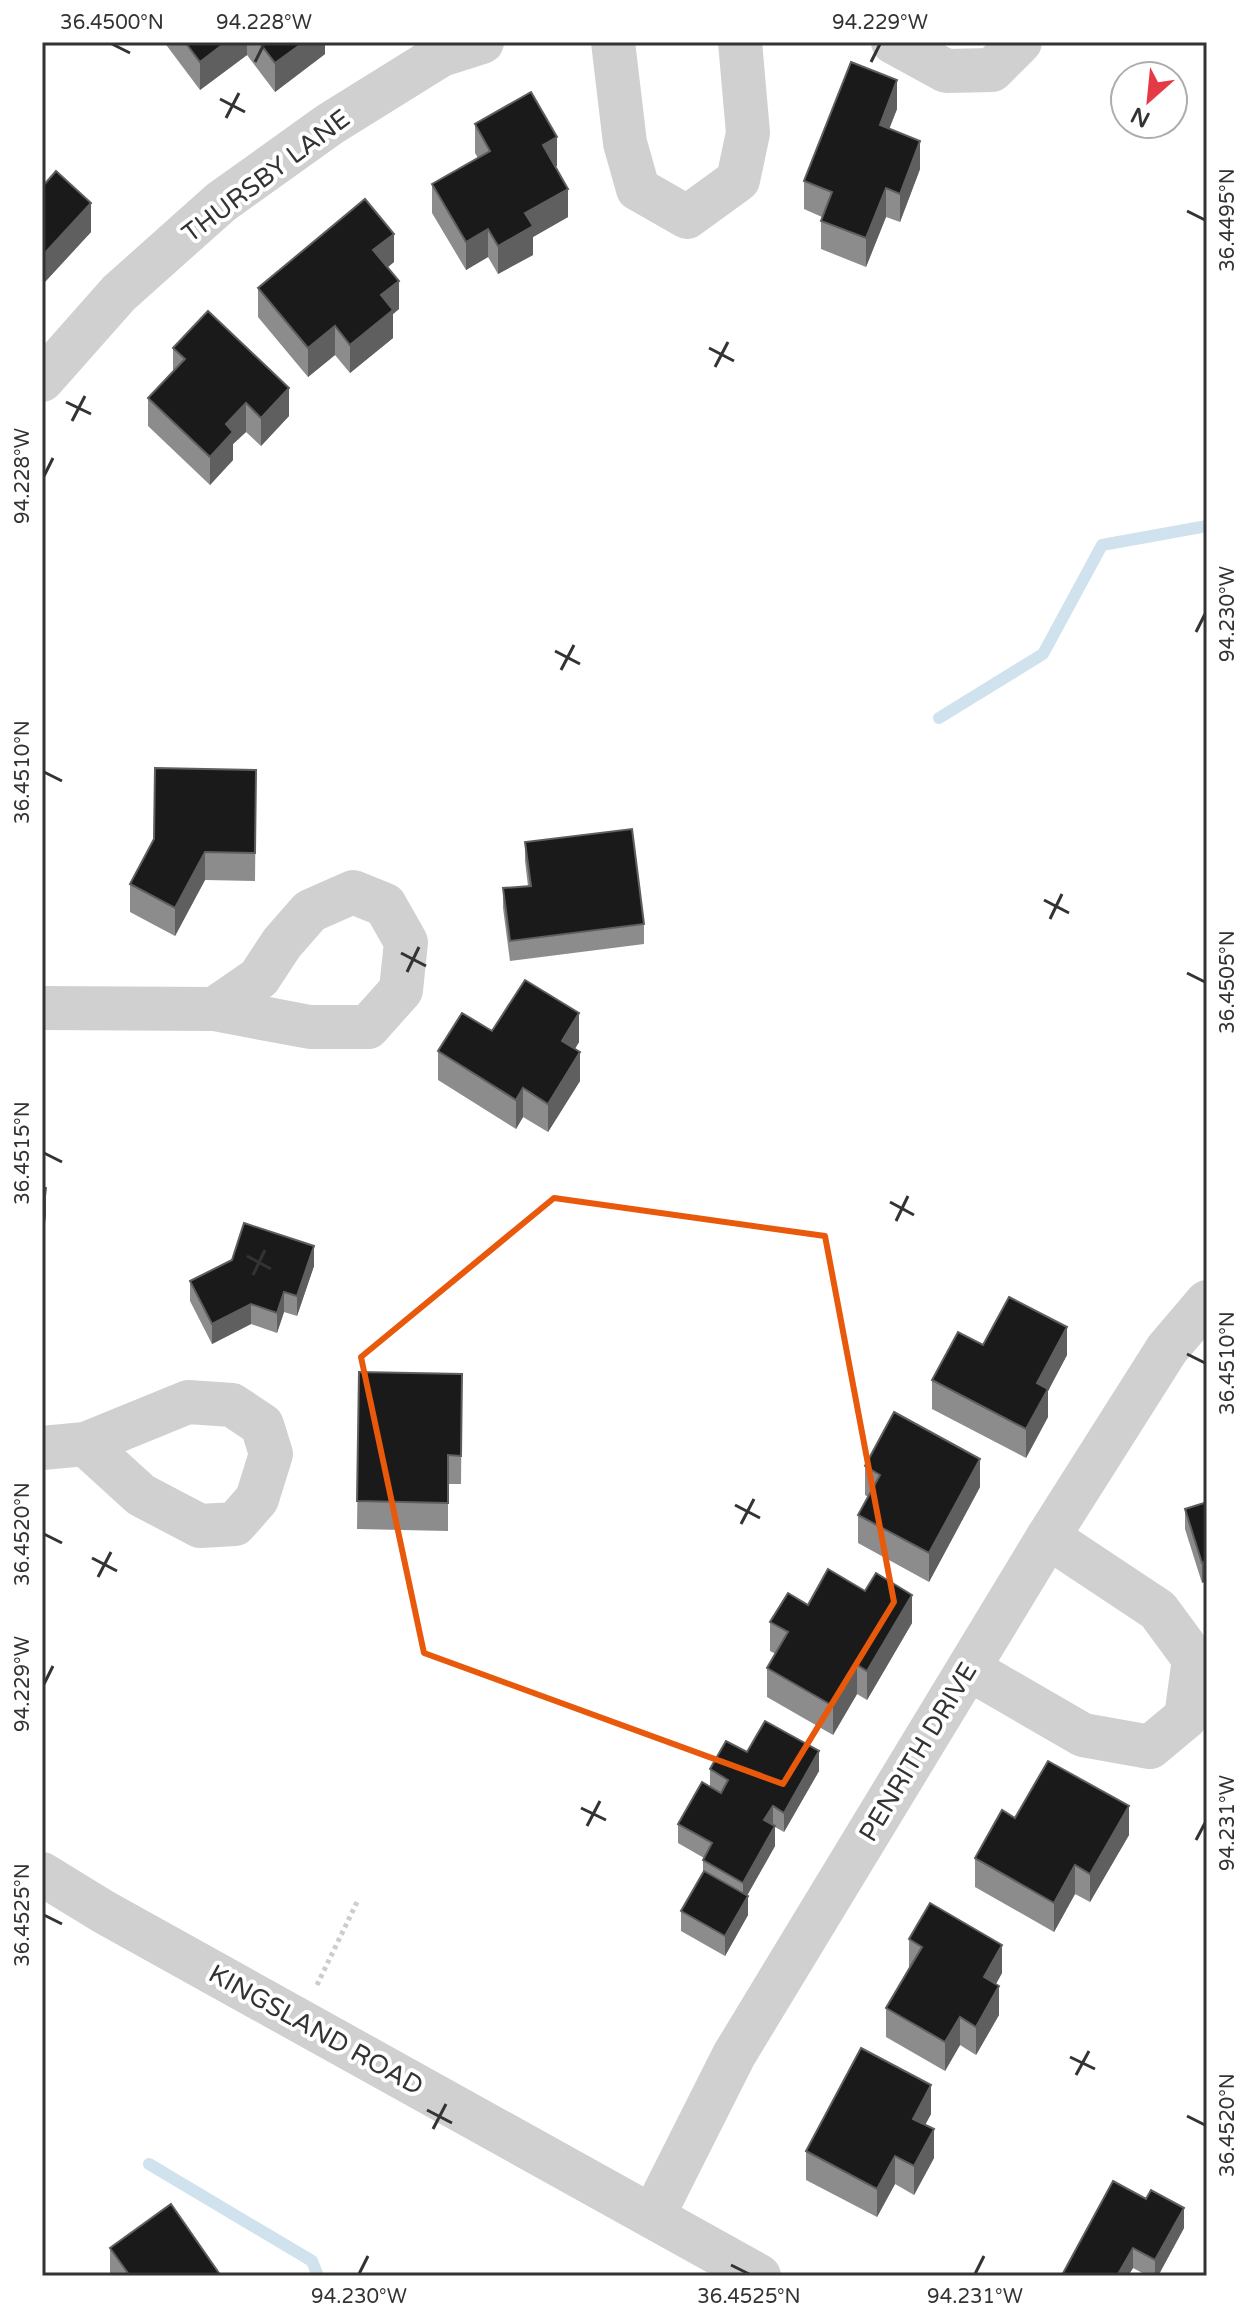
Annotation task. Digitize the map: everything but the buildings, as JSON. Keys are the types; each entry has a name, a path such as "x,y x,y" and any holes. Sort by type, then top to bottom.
{"street":[{"name":"THURSBY LANE","path":"42,380 119,293 221,202 330,124 441,55 482,42"},
{"path":"613,42 625,143 638,189 687,217 738,180 748,133 740,42"},
{"path":"893,42 946,71 992,70 1020,42"},
{"path":"42,1008 214,1009"},
{"name":"PENRITH DRIVE","path":"653,2216 734,2055 1048,1537 1167,1349 1207,1302"},
{"path":"42,1448 85,1444"},
{"path":"969,1669 1083,1735 1150,1747 1186,1717 1194,1659 1158,1610 1048,1537"},
{"name":"KINGSLAND ROAD","path":"42,1874 104,1912 759,2276"}],"path":[{"path":"299,2021 358,1900"}],"highlighted area":[{"path":"554,1198 825,1236 894,1602 783,1784 424,1653 361,1357"}],"waterway":[{"path":"939,718 1043,654 1102,545 1207,526"},
{"path":"149,2164 312,2261 318,2276"}]}
